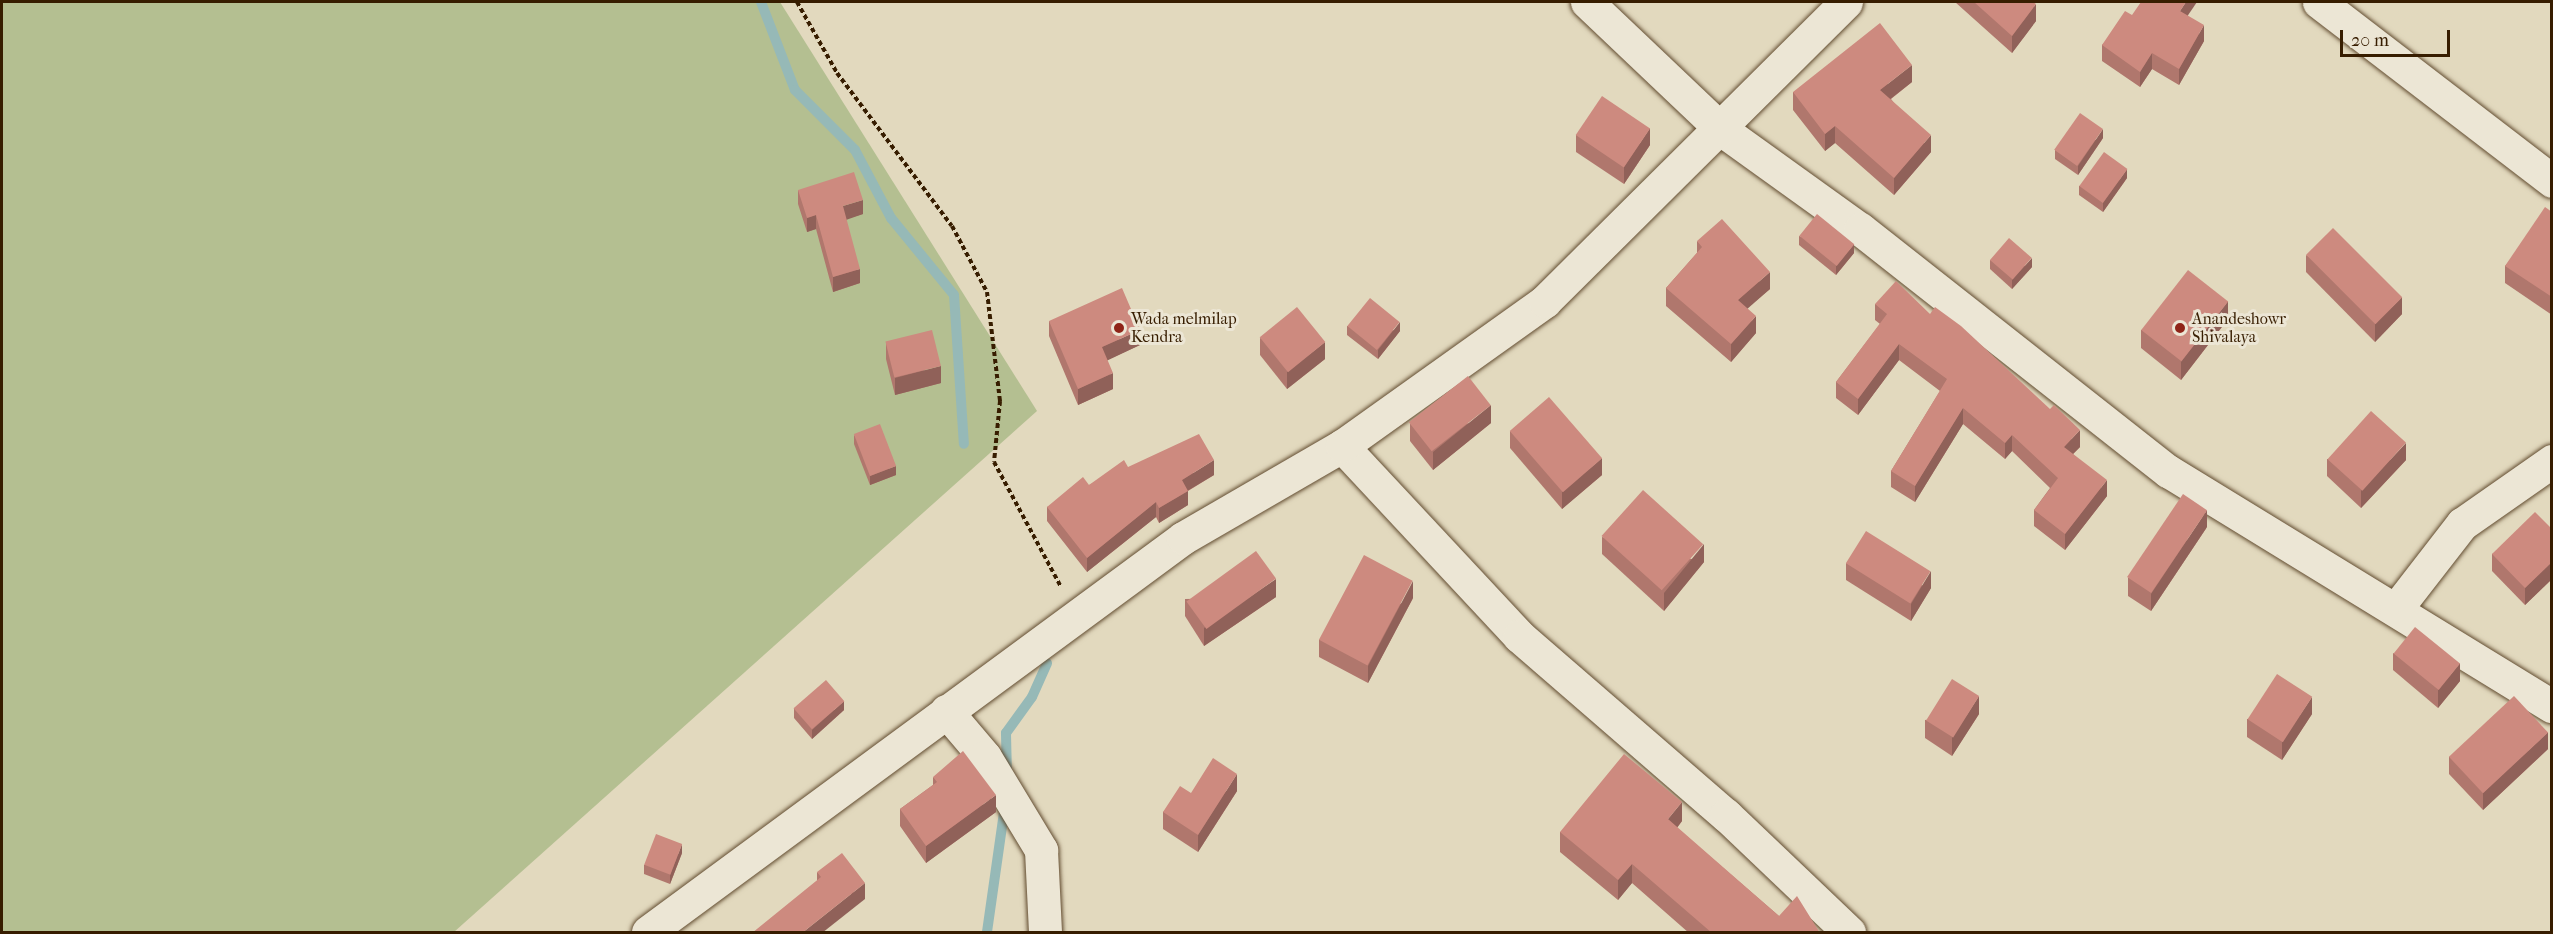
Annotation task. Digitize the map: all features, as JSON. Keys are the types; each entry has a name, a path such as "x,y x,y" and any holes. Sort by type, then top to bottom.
{"street":[{"path":"1587,2 1722,130 1860,229 2168,471 2552,706"},
{"path":"648,933 946,711 1078,618 1183,538 1342,446 1545,301 1722,130 1846,2"},
{"path":"2319,2 2552,181"},
{"path":"1342,446 1519,636 1726,815 1849,933"},
{"path":"2396,609 2462,524 2552,461"},
{"path":"946,711 985,757 1041,850 1046,933"}],"path":[{"path":"797,2 837,73 952,226 987,292 1000,401 994,462 1078,618"}],"green space":[{"path":"2,2 780,2 1037,411 454,932 2,932"}],"building":[{"path":"1974,2 2033,2 2036,4 2012,36"},
{"path":"2141,2 2186,2 2180,11 2204,25 2179,69 2152,53 2140,72 2102,45 2125,11 2132,15"},
{"path":"1880,23 1912,65 1880,90 1931,135 1894,178 1835,126 1825,134 1793,92"},
{"path":"1602,96 1650,128 1624,167 1576,135"},
{"path":"2080,113 2103,129 2077,166 2054,150"},
{"path":"2104,152 2127,169 2103,203 2079,186"},
{"path":"854,172 863,200 843,206 860,269 833,277 816,215 807,218 798,190"},
{"path":"2545,207 2552,212 2552,297 2505,266"},
{"path":"1817,214 1854,244 1837,266 1799,236"},
{"path":"1722,219 1770,272 1738,300 1756,316 1731,344 1666,288 1702,247 1697,241"},
{"path":"2333,228 2402,297 2375,324 2306,255"},
{"path":"2009,238 2032,258 2013,280 1990,260"},
{"path":"2188,270 2228,301 2181,361 2141,330"},
{"path":"1896,281 1930,314 1935,307 1961,326 2050,409 2054,405 2080,430 2064,447 2107,480 2065,534 2034,510 2058,478 2012,435 2005,443 1963,408 1915,486 1891,471 1947,379 1899,344 1858,399 1836,382 1887,314 1875,304"},
{"path":"1122,288 1140,330 1102,347 1113,373 1078,389 1049,321"},
{"path":"1370,298 1400,322 1377,350 1347,326"},
{"path":"1297,307 1325,342 1288,372 1260,337"},
{"path":"932,330 941,366 894,378 885,342"},
{"path":"1468,376 1491,405 1432,451 1409,422"},
{"path":"1549,397 1602,458 1563,492 1510,431"},
{"path":"2371,411 2406,442 2362,491 2328,459"},
{"path":"880,424 896,466 870,476 854,434"},
{"path":"1199,434 1214,460 1182,480 1188,491 1159,508 1156,502 1087,558 1047,507 1083,477 1089,485 1124,460 1128,467"},
{"path":"1643,490 1703,544 1662,590 1602,536"},
{"path":"2183,494 2207,510 2151,593 2127,577"},
{"path":"2535,512 2552,529 2552,562 2525,588 2492,554"},
{"path":"1866,531 1930,571 1910,603 1846,563"},
{"path":"1256,551 1276,579 1206,629 1186,602"},
{"path":"1364,555 1413,581 1367,666 1319,640"},
{"path":"2415,627 2460,664 2439,690 2394,653"},
{"path":"2277,674 2312,697 2283,742 2248,719"},
{"path":"1952,679 1979,696 1953,738 1926,721"},
{"path":"826,680 844,701 812,729 794,708"},
{"path":"2514,696 2548,733 2483,793 2449,757"},
{"path":"963,751 996,795 926,846 900,809 937,782 933,777"},
{"path":"1624,754 1682,802 1668,819 1779,916 1797,896 1820,933 1712,933 1632,864 1618,880 1560,832"},
{"path":"1213,758 1237,774 1198,835 1163,812 1180,786 1191,793"},
{"path":"656,834 682,844 670,875 644,865"},
{"path":"842,853 865,883 802,933 752,933 821,877 817,872"}],"waterway":[{"path":"761,2 795,90 855,150 891,218 954,295 964,444"},
{"path":"1007,775 1006,733 1032,697 1047,663"},
{"path":"987,932 1005,805"}],"place":[{"name":"Wada melmilap Kendra","path":"1119,328"},
{"name":"Anandeshowr Shivalaya","path":"2180,328"}]}
